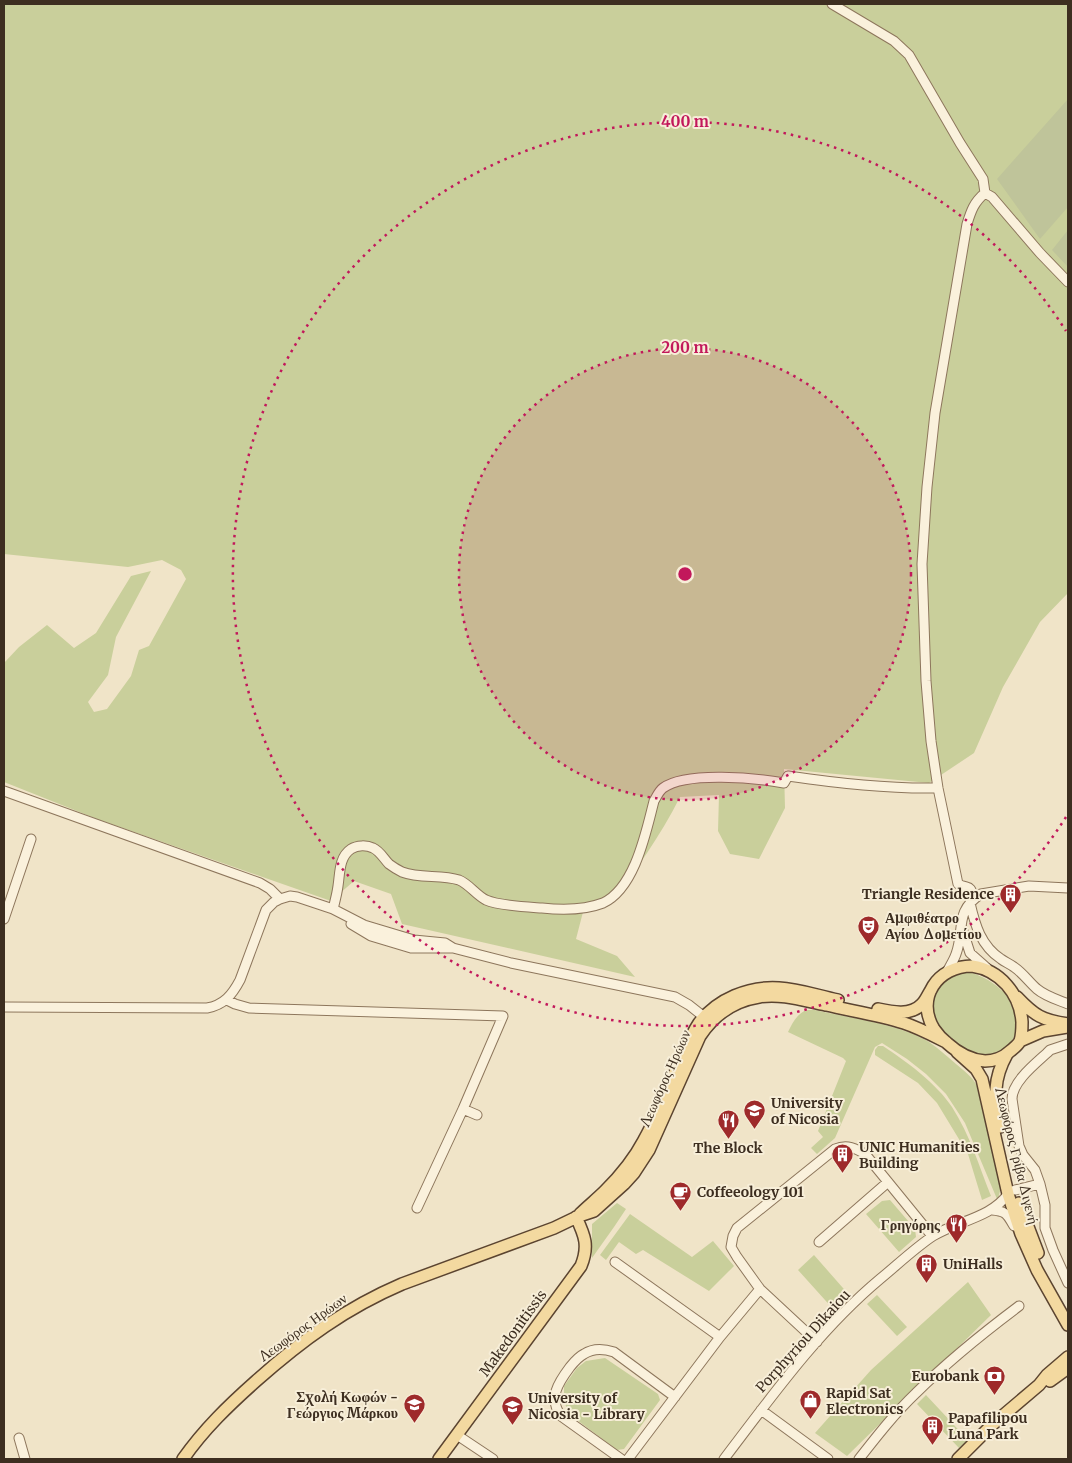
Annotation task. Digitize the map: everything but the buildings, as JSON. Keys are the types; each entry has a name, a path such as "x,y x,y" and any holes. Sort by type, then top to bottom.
{"main road":[{"path":"959,967 979,967 1000,978 1031,1011 1048,1020 1068,1025 1044,1031 1020,1041 1000,1058 985,1061 957,1052 934,1030 928,1014 928,998 937,979 947,972 959,967"},
{"name":"Λεωφόρος Ηρώων","path":"183,1459 204,1431 246,1390 299,1345 339,1316 379,1294 402,1284 554,1228 578,1217 627,1167 652,1124 694,1030 722,1002 740,993 766,988 792,990 892,1012 901,1012 922,1005 931,990"},
{"path":"1011,990 1022,1018 1020,1041"},
{"name":"Λεωφόρος Ηρώων","path":"707,1019 732,1005 756,997 774,996 902,1023 930,1033 946,1042"},
{"name":"Λεωφόρος Γρίβα Διγενή","path":"957,1052 976,1068 982,1079 1021,1234 1037,1270 1068,1326"},
{"name":"Λεωφόρος Γρίβα Διγενή","path":"1007,1054 998,1073 995,1089 1011,1192 1054,1287 1068,1311"},
{"name":"Makedonitissis","path":"439,1459 581,1266 586,1243 578,1217"},
{"path":"958,1459 993,1424 1039,1385 1047,1375 1068,1357"},
{"path":"1039,1385 1051,1380 1068,1368"}],"street":[{"path":"832,4 894,41 909,54 983,179 985,194"},
{"path":"985,194 992,197 1040,253 1068,282"},
{"path":"985,194 977,200 967,224 935,413 927,487 922,564 926,681 931,741 938,788 958,884 968,886 971,889 978,934 1001,960 1014,966 1038,990 1068,1004"},
{"path":"333,909 338,889 340,866 344,854 353,847 364,846 374,848 390,864 402,871 461,881 486,900 550,909 586,907 603,902 618,891 629,876 639,854 658,793 664,787 680,780 736,777 765,779 784,783 788,776 849,784 938,788"},
{"path":"4,791 260,883 270,889 280,899"},
{"path":"4,919 31,839"},
{"path":"947,972 956,954 961,920 972,900 981,894 1029,886 1068,888"},
{"path":"4,1007 207,1008 220,1004 227,1000 235,991 266,910 280,899 290,896 333,909 364,924 414,940 446,943 453,948"},
{"path":"320,905 371,936 410,948 453,948 511,963 675,997 707,1019"},
{"path":"961,925 970,953 991,972"},
{"path":"227,1000 249,1008 503,1016 463,1109 417,1208"},
{"path":"1068,1044 1046,1053 1016,1084 1012,1093 1019,1146 1023,1155 1035,1170 1045,1205 1045,1228 1068,1282"},
{"path":"463,1109 477,1115"},
{"path":"817,1342 760,1289 732,1247 733,1236 737,1228 835,1149 848,1146 861,1151 932,1236"},
{"path":"819,1242 888,1182"},
{"path":"1011,1192 1040,1184"},
{"name":"Porphyriou Dikaiou","path":"724,1459 790,1372 842,1313 932,1236 992,1210 1011,1192"},
{"path":"992,1210 1006,1213 1021,1234"},
{"path":"614,1262 720,1337"},
{"path":"628,1459 720,1337 760,1289"},
{"path":"859,1459 882,1430 916,1393 948,1363 1019,1306"},
{"path":"621,1459 561,1416 556,1409 558,1385 577,1359 584,1353 591,1351 607,1350 614,1352 675,1396"},
{"path":"761,1410 828,1459"},
{"path":"457,1435 493,1459"},
{"path":"19,1438 25,1459"}],"green space":[{"path":"4,4 1068,4 1068,593 1040,622 1003,687 974,753 929,783 784,769 785,808 759,859 730,854 718,831 719,795 680,797 656,840 609,906 583,912 576,939 617,956 635,977 402,924 391,894 354,881 331,901 97,819 4,782 4,663 19,647 47,625 74,648 96,633 131,576 151,571 116,637 108,675 88,702 94,712 107,709 131,676 139,650 149,646 186,579 181,570 162,560 128,567 4,554"},
{"path":"1068,99 1068,207 1040,239 997,179"},
{"path":"1068,230 1068,267 1052,250"},
{"path":"967,972 983,977 993,983 1006,994 1014,1005 1017,1022 1016,1033 1008,1046 999,1052 988,1055 976,1055 965,1051 944,1033 934,1015 934,998 938,990 949,979"},
{"path":"807,1010 874,1022 917,1036 936,1047 968,1074 977,1086 1001,1187 998,1199 965,1123 946,1094 926,1074 882,1043 875,1047 835,1138 817,1154 811,1148 823,1137 818,1131 846,1061 788,1032 798,1016"},
{"path":"878,1046 883,1046 911,1066 946,1098 964,1128 991,1196 982,1200 968,1154 937,1103 918,1083 875,1055 875,1050"},
{"path":"890,1200 915,1229 916,1237 899,1252 866,1214 882,1201"},
{"path":"617,1203 626,1209 592,1258 592,1224"},
{"path":"630,1214 692,1257 713,1241 734,1266 709,1291 643,1250 636,1254 619,1242 606,1260 600,1255"},
{"path":"814,1255 850,1296 834,1310 798,1270"},
{"path":"968,1282 991,1315 847,1456 815,1433 871,1370"},
{"path":"877,1295 907,1327 897,1336 867,1304"},
{"path":"605,1358 658,1394 660,1400 624,1449 617,1450 569,1414 564,1401 564,1386 577,1368 586,1361"},
{"path":"926,1395 968,1440 959,1448 917,1404"}],"place":[{"name":"Triangle Residence","path":"1010,913"},
{"name":"Αμφιθέατρο Αγίου Δομετίου","path":"869,945"},
{"name":"University of Nicosia","path":"755,1130"},
{"name":"The Block","path":"728,1139"},
{"name":"UNIC Humanities Building","path":"843,1174"},
{"name":"Coffeeology 101","path":"681,1211"},
{"name":"Γρηγόρης","path":"956,1244"},
{"name":"UniHalls","path":"927,1283"},
{"name":"Eurobank","path":"995,1395"},
{"name":"Rapid Sat Electronics","path":"810,1420"},
{"name":"Σχολή Κωφών - Γεώργιος Μάρκου","path":"414,1424"},
{"name":"University of Nicosia - Library","path":"512,1425"},
{"name":"Papafilipou Luna Park","path":"932,1445"}]}
